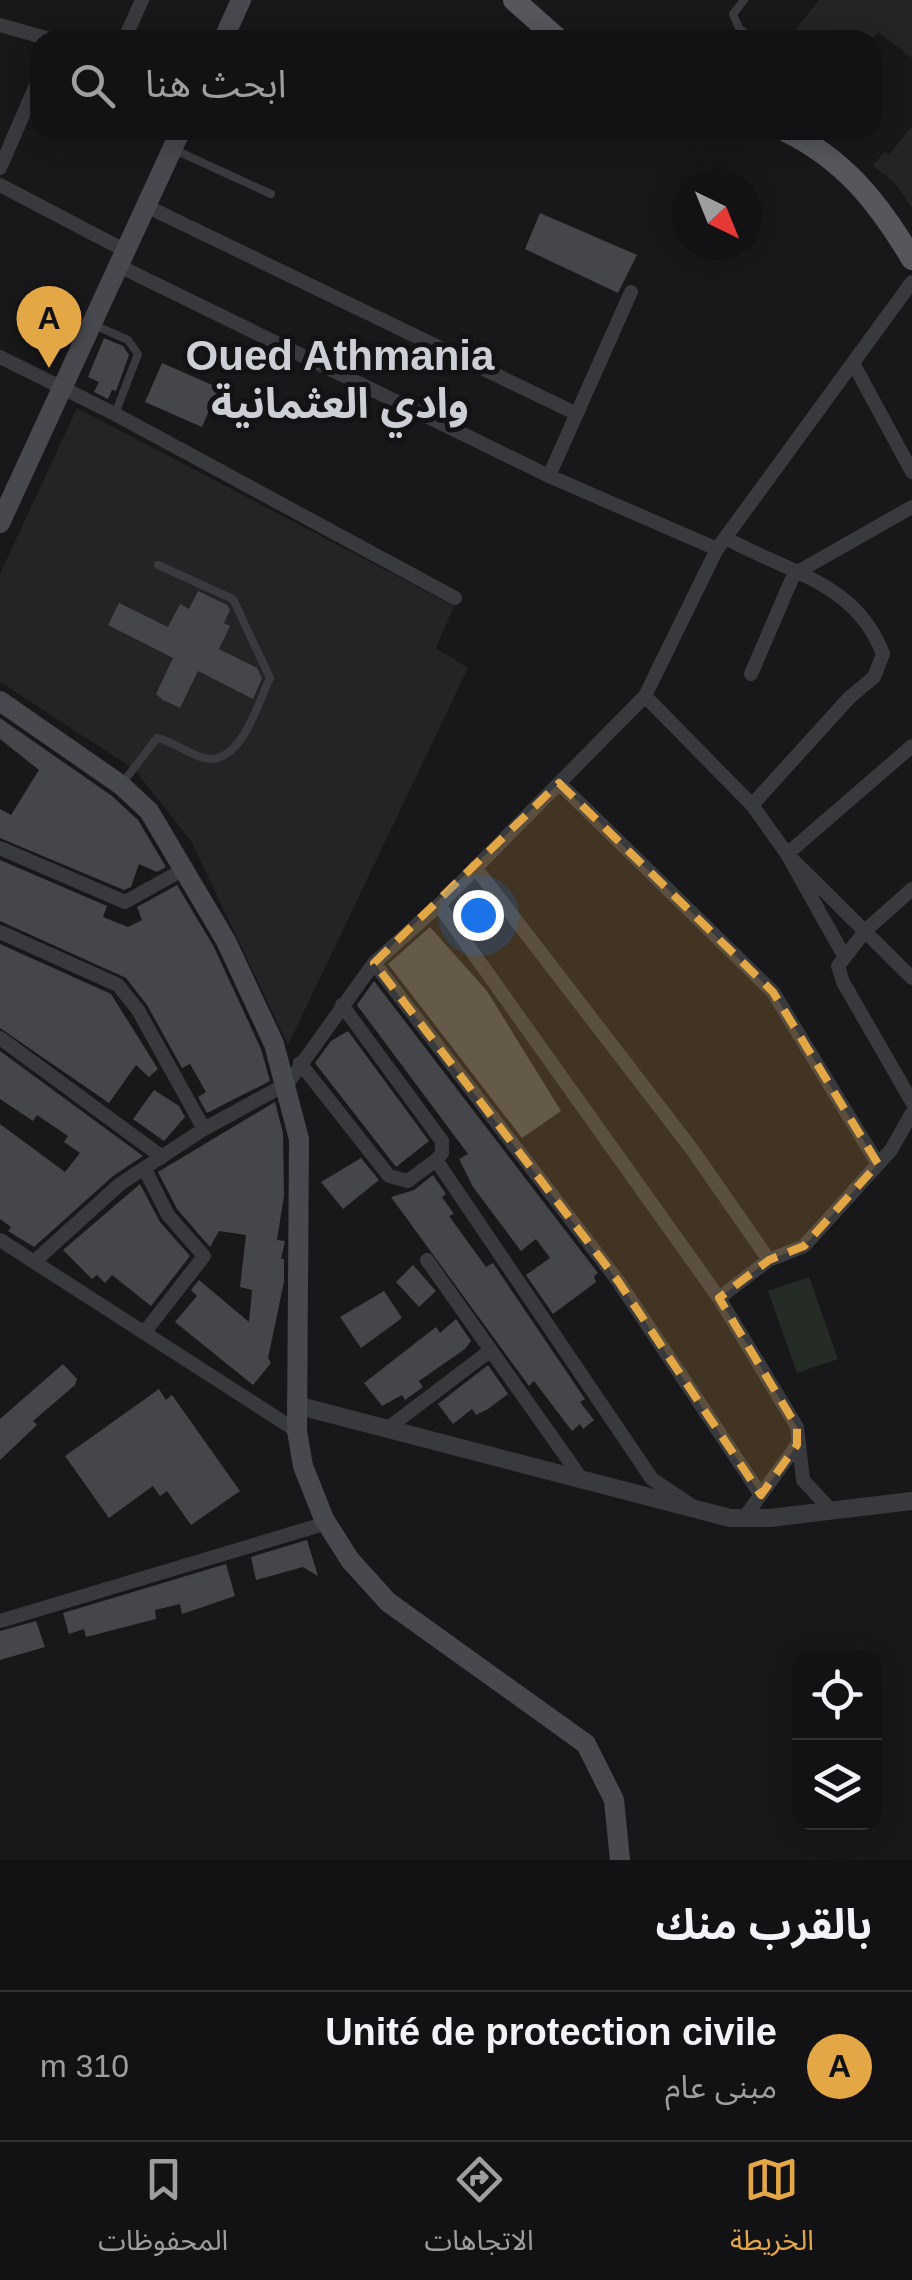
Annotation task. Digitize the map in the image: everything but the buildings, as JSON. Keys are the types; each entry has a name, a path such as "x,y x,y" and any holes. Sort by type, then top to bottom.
{"main road":[{"path":"228,30 241,0"},
{"path":"514,0 548,30"},
{"path":"0,523 177,140"},
{"path":"806,140 846,169 881,206 912,259"},
{"path":"0,701 121,785 150,810 226,941 288,1083 299,1139 296,1431 303,1466 327,1523 350,1560 388,1602 586,1744 614,1800 620,1860"}],"street":[{"path":"128,30 142,0"},
{"path":"0,25 30,33"},
{"path":"0,168 30,99"},
{"path":"0,185 122,258 549,476 722,544 852,602 872,627 883,654 874,678 849,698 752,805"},
{"path":"146,206 575,413"},
{"path":"35,1261 120,1184 204,1129 288,1083 374,963 439,906 645,696 722,544 912,282"},
{"path":"549,476 631,292"},
{"path":"0,358 115,414 456,598"},
{"path":"853,363 912,472"},
{"path":"752,674 794,574 912,507"},
{"path":"645,696 752,805 787,854 843,954"},
{"path":"787,854 912,746"},
{"path":"558,783 773,992 878,1164"},
{"path":"0,848 125,902 186,868"},
{"path":"787,854 912,978"},
{"path":"475,868 691,1148 769,1260"},
{"path":"912,890 866,930 843,954 838,966 843,982 912,1102"},
{"path":"439,906 719,1298 797,1428 803,1480 830,1509"},
{"path":"0,932 118,986 138,1010 204,1129"},
{"path":"374,963 618,1280 761,1495"},
{"path":"300,1063 389,1176 400,1182 408,1181 442,1152 442,1141 342,1005"},
{"path":"0,1038 162,1157"},
{"path":"719,1298 769,1260 804,1246 878,1164 912,1114"},
{"path":"436,1160 652,1479 695,1508"},
{"path":"144,1168 168,1215 204,1256 144,1333"},
{"path":"0,1240 296,1431"},
{"path":"427,1260 582,1478"},
{"path":"388,1428 491,1350"},
{"path":"296,1404 744,1518 912,1501"},
{"path":"744,1518 797,1445"},
{"path":"0,1621 327,1523"}],"lane":[{"path":"742,30 733,14 744,0"},
{"path":"179,140 271,194"},
{"path":"92,324 128,340 138,354 115,414"},
{"path":"121,785 157,738 208,759 222,756 239,742 270,678 233,599 158,565"}],"highlighted area":[{"path":"559,783 773,992 878,1164 804,1246 769,1260 719,1298 797,1427 797,1445 761,1495 618,1281 374,963"}],"shaded area":[{"path":"819,0 912,0 912,58 882,35 882,30 795,30"},
{"path":"912,126 912,208 894,182 873,166 884,152 889,155"},
{"path":"77,408 454,606 436,648 468,668 288,1045 191,841 134,769 0,682 0,574"},
{"path":"809,1277 838,1359 797,1373 768,1291"}],"place":[{"name":"Unité de protection civile","path":"49,368"}],"district":[{"name":"Oued Athmania وادي العثمانية","path":"340,379"}]}
